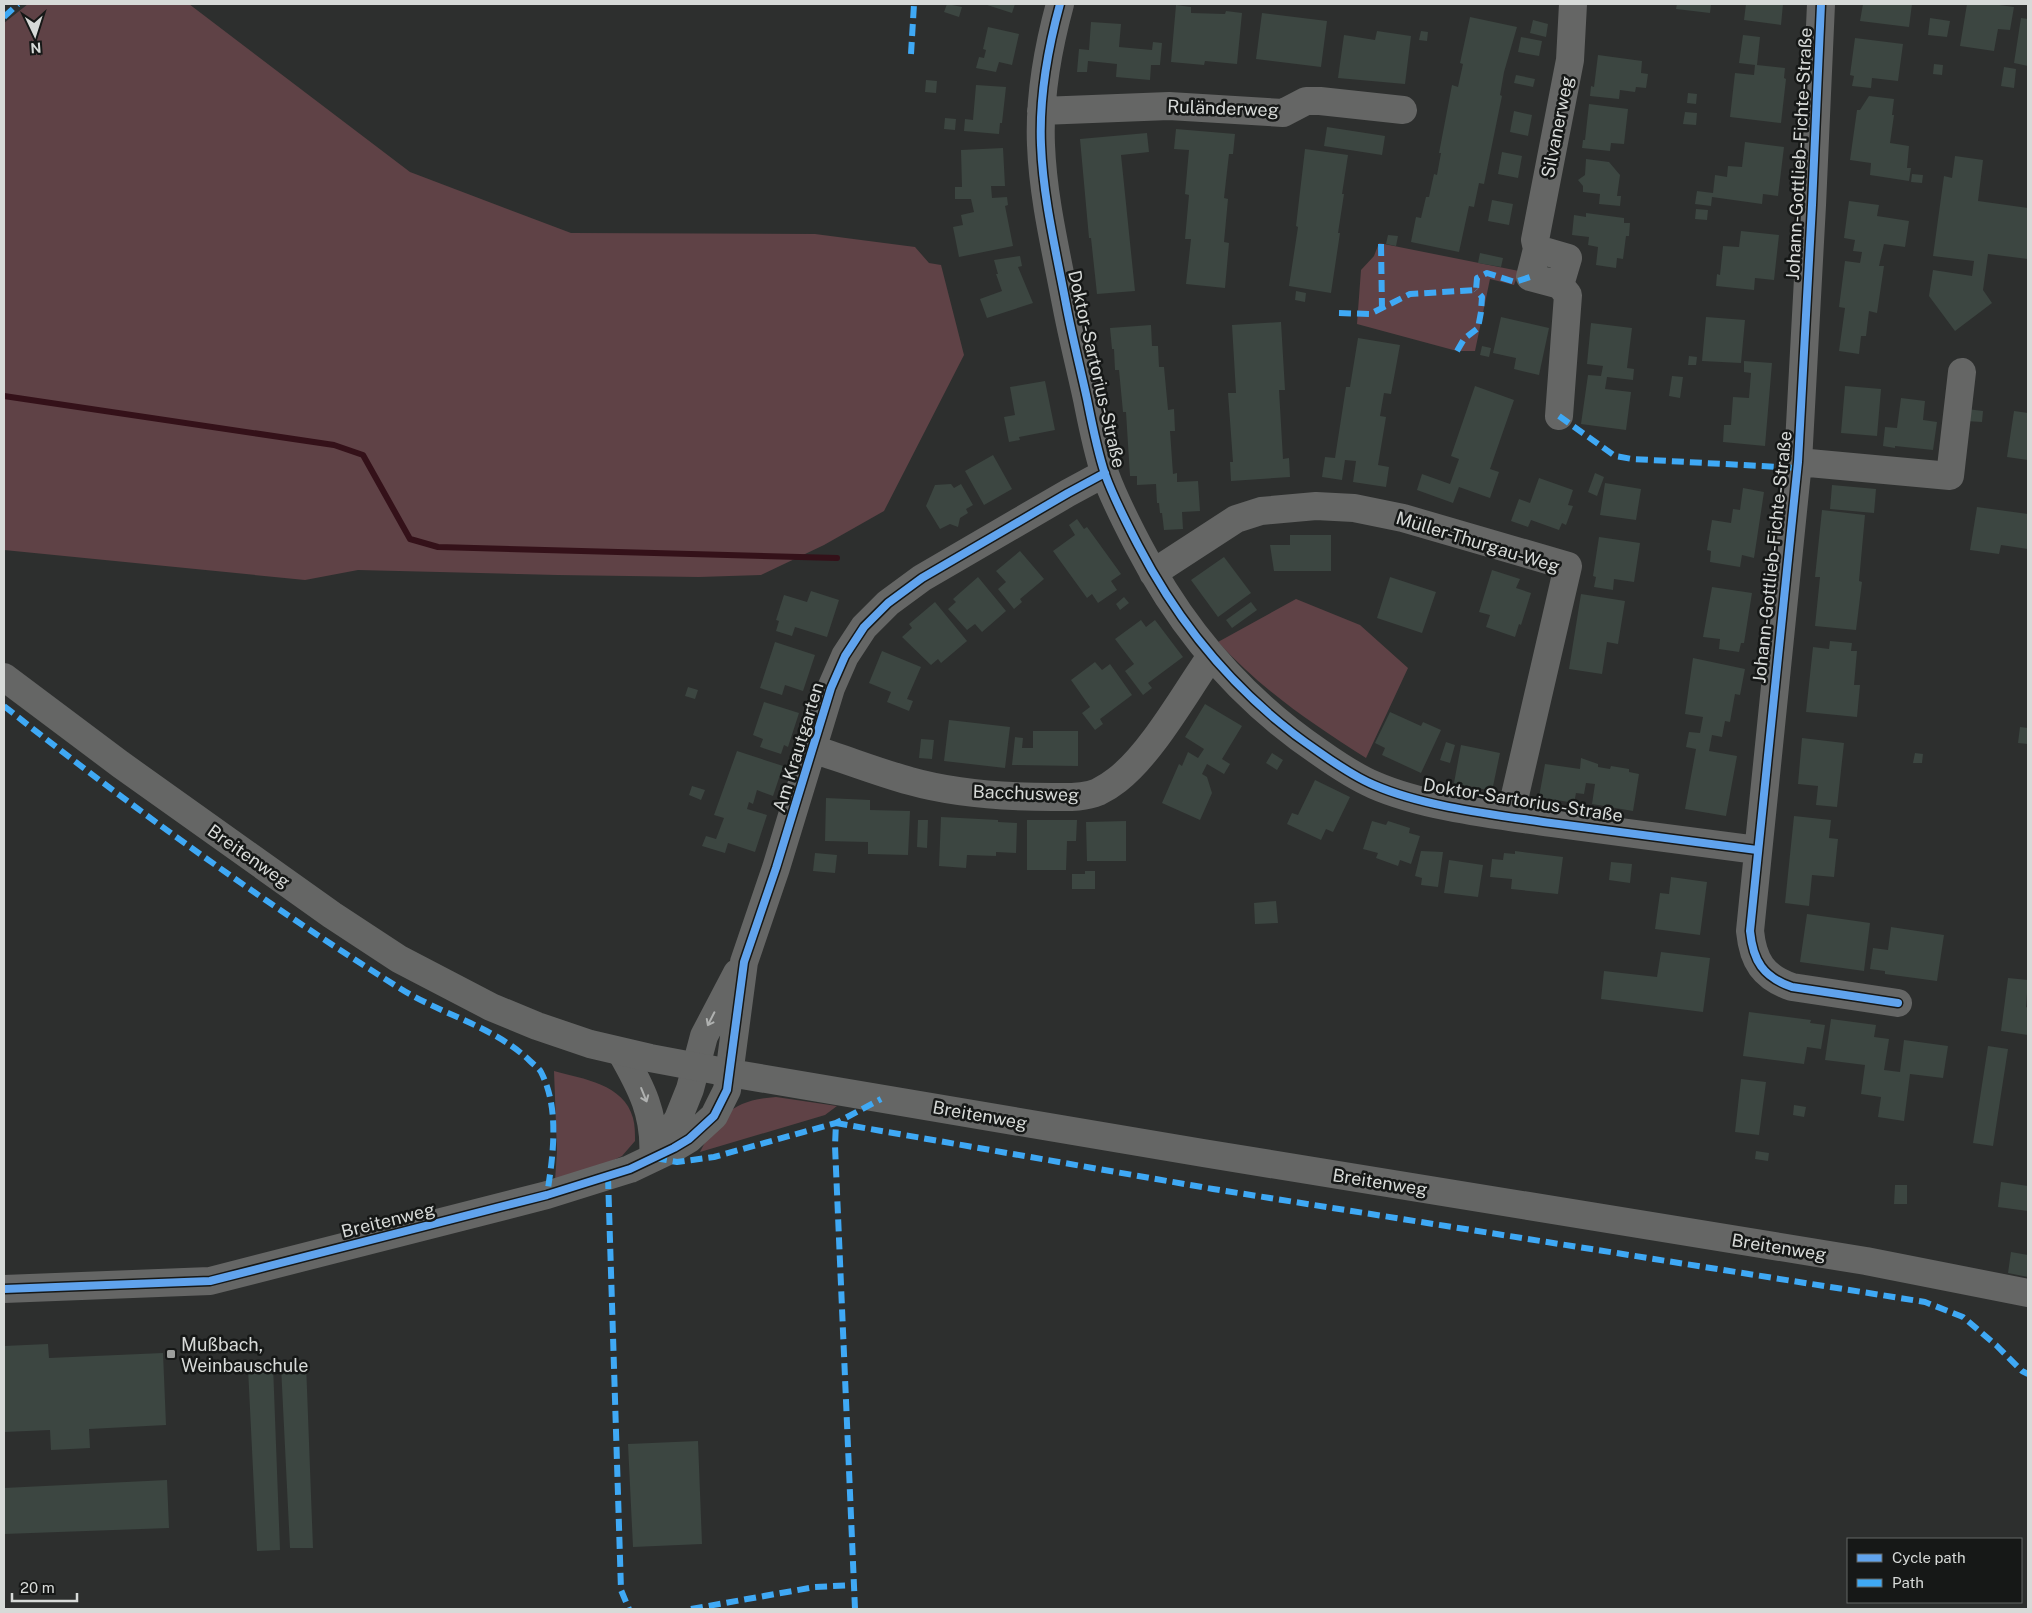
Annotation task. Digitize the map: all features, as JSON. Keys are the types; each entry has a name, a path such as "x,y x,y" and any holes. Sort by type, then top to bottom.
{"street":[{"name":"Doktor-Sartorius-Straße","path":"1060,4 1052,40 1041,110 1041,142 1046,198 1070,325 1105,473 1121,512 1173,607 1211,656 1255,701 1296,736 1338,765 1374,785 1407,796 1451,807 1510,817 1757,850"},
{"name":"Silvanerweg","path":"1559,416 1568,295 1560,285 1568,258 1537,249 1535,240 1570,60 1573,4"},
{"name":"Johann-Gottlieb-Fichte-Straße","path":"1820,4 1812,205 1798,462 1750,931 1755,954 1769,976 1792,987 1898,1003"},
{"name":"Ruländerweg","path":"1041,110 1169,106 1283,113 1306,102 1320,100 1403,110"},
{"name":"Johann-Gottlieb-Fichte-Straße","path":"1798,462 1950,476 1962,372"},
{"name":"Am Krautgarten","path":"695,1067 709,1023 744,962 776,868 831,688 845,656 864,627 888,603 922,578 1105,473"},
{"name":"Müller-Thurgau-Weg","path":"1153,573 1236,519 1261,511 1316,506 1354,508 1403,518 1568,566 1510,817"},
{"name":"Bacchusweg","path":"812,749 910,781 946,789 991,795 1039,797 1079,796 1098,792 1117,781 1134,764 1156,736 1211,656"},
{"name":"Breitenweg","path":"4,677 120,764 332,915 399,959 458,992 517,1018 567,1037 621,1052 695,1067 1203,1154 1866,1260 2028,1293"},
{"name":"Am Krautgarten","path":"730,1073 744,962"},
{"path":"621,1052 640,1087 647,1105 653,1131 653,1157"},
{"name":"Breitenweg","path":"653,1157 678,1119 690,1088 695,1067"},
{"name":"Breitenweg","path":"4,1289 210,1281 547,1195 608,1177 630,1169 674,1148 704,1127 714,1116 720,1105 727,1090 730,1073"}],"shaded area":[{"path":"28,4 189,4 410,172 571,233 815,234 915,247 929,263 941,265 964,355 884,511 824,545 761,575 699,577 358,570 305,580 4,550 4,23"},
{"path":"1379,243 1519,271 1514,285 1490,279 1475,351 1457,351 1357,324 1361,270 1374,256"},
{"path":"1296,599 1360,625 1408,668 1366,758 1288,705 1234,659 1218,642"},
{"path":"554,1071 589,1080 612,1090 621,1097 628,1107 635,1127 635,1141 622,1156 601,1166 555,1181 557,1151"},
{"path":"776,1097 837,1106 825,1115 700,1152 714,1128 729,1112 749,1102"}],"building":[{"path":"947,4 962,7 959,17 944,12"},
{"path":"984,4 1015,4 1012,13"},
{"path":"1677,4 1711,4 1710,13 1676,9"},
{"path":"1746,4 1783,4 1781,25 1744,20"},
{"path":"1863,4 1912,4 1909,27 1860,21"},
{"path":"1967,4 1992,4 2014,7 2010,30 1998,29 1994,51 1960,46"},
{"path":"1176,5 1191,7 1191,13 1225,14 1226,11 1242,13 1237,64 1205,61 1204,65 1171,62"},
{"path":"1262,13 1327,21 1321,67 1256,59"},
{"path":"1470,17 1517,27 1504,72 1500,95 1502,96 1484,184 1479,183 1474,207 1469,206 1459,252 1411,242 1416,217 1421,218 1426,197 1429,197 1434,174 1437,175 1441,153 1439,153 1452,85 1458,87 1463,64 1460,63"},
{"path":"1930,18 1950,21 1947,37 1928,35"},
{"path":"2021,18 2028,19 2028,66 2014,63"},
{"path":"1533,20 1548,24 1546,37 1530,33"},
{"path":"1091,22 1121,24 1119,47 1152,50 1153,42 1162,43 1160,65 1151,65 1150,80 1116,77 1117,64 1088,61 1087,72 1077,72 1079,49 1089,50"},
{"path":"988,27 1019,34 1012,65 999,62 996,72 976,68 979,57 984,58 986,50 983,49"},
{"path":"1377,31 1411,36 1405,84 1338,78 1344,35 1375,40"},
{"path":"1421,31 1428,32 1427,41 1419,40"},
{"path":"1743,35 1760,37 1757,65 1785,68 1784,78 1786,79 1781,123 1730,117 1735,73 1754,75 1755,65 1739,63"},
{"path":"1521,37 1542,41 1539,56 1518,52"},
{"path":"1855,38 1903,44 1898,81 1872,78 1871,88 1852,86 1854,76 1850,75"},
{"path":"1598,55 1642,61 1641,73 1648,74 1646,88 1636,87 1635,92 1620,90 1619,99 1590,96 1591,86 1594,87"},
{"path":"1934,64 1943,65 1942,75 1933,74"},
{"path":"2004,67 2016,69 2014,88 2001,86"},
{"path":"1516,75 1535,79 1533,87 1514,83"},
{"path":"926,80 937,81 936,93 925,92"},
{"path":"976,85 1006,87 999,134 964,131 965,119 973,120"},
{"path":"1688,93 1697,94 1696,104 1687,103"},
{"path":"1869,96 1894,99 1890,143 1909,146 1907,168 1911,168 1909,181 1870,175 1871,163 1850,160 1857,110 1860,110"},
{"path":"1589,104 1628,109 1624,144 1611,143 1610,151 1582,148 1583,140 1585,140"},
{"path":"1514,111 1532,115 1528,136 1510,132"},
{"path":"1685,112 1697,113 1696,125 1683,124"},
{"path":"945,118 956,119 955,130 944,129"},
{"path":"1327,127 1385,136 1382,155 1324,146"},
{"path":"1176,129 1235,134 1233,154 1229,154 1224,198 1228,199 1224,242 1229,243 1225,288 1186,284 1191,239 1185,239 1189,195 1185,194 1189,150 1174,149"},
{"path":"1147,133 1149,152 1121,155 1135,291 1097,294 1091,238 1089,238 1080,139"},
{"path":"1745,142 1784,147 1778,196 1763,194 1762,204 1712,197 1711,206 1695,204 1697,191 1713,193 1715,175 1727,177 1728,166 1742,167"},
{"path":"1003,148 1005,186 991,186 992,198 1007,197 1008,205 1005,206 1013,246 959,257 953,227 963,225 961,215 974,212 971,199 955,199 955,187 962,187 961,150"},
{"path":"1305,149 1348,155 1338,233 1340,233 1331,293 1289,286 1298,227 1296,226"},
{"path":"1502,152 1522,156 1518,178 1498,174"},
{"path":"1955,156 1983,160 1978,201 2028,208 2028,259 1988,254 1983,290 1992,303 1955,331 1929,296 1933,270 1972,276 1974,261 1933,256 1944,176 1952,178"},
{"path":"1586,159 1609,162 1620,175 1617,196 1621,196 1620,206 1599,204 1600,194 1583,192 1583,186 1578,180 1585,175"},
{"path":"1912,174 1923,175 1922,183 1911,182"},
{"path":"1492,200 1513,204 1509,225 1488,221"},
{"path":"1849,201 1879,205 1877,216 1909,221 1905,247 1884,244 1879,266 1884,266 1877,313 1869,311 1866,336 1861,336 1859,354 1839,351 1845,308 1839,307 1845,261 1860,263 1862,252 1853,251 1855,240 1844,238"},
{"path":"1696,209 1708,210 1707,220 1695,219"},
{"path":"1586,213 1624,218 1624,223 1630,223 1623,259 1617,258 1616,268 1596,265 1598,247 1588,245 1589,237 1572,235 1574,215 1586,217"},
{"path":"1741,231 1779,235 1774,280 1755,278 1754,290 1716,286 1717,274 1720,275 1723,246 1739,247"},
{"path":"1388,235 1398,236 1396,246 1386,244"},
{"path":"1480,253 1503,258 1501,267 1478,263"},
{"path":"1020,256 1022,266 1018,267 1033,303 987,318 980,299 1002,291 996,274 998,274 994,260"},
{"path":"1296,291 1306,293 1305,302 1295,300"},
{"path":"1501,317 1549,328 1539,375 1514,369 1516,358 1493,353"},
{"path":"1706,317 1745,320 1741,363 1702,361"},
{"path":"1281,322 1285,390 1279,390 1283,459 1289,458 1290,477 1231,481 1230,462 1233,462 1228,393 1236,393 1232,325"},
{"path":"1591,323 1632,328 1627,368 1634,369 1633,380 1607,377 1605,389 1631,392 1626,430 1581,424 1588,375 1601,376 1603,366 1587,364"},
{"path":"1151,325 1152,346 1158,346 1159,367 1164,367 1168,410 1174,409 1175,431 1170,431 1173,474 1177,473 1177,482 1198,481 1200,511 1182,512 1183,529 1164,530 1162,513 1160,513 1159,503 1157,503 1156,484 1137,485 1137,476 1130,476 1126,412 1123,412 1119,370 1115,370 1110,328"},
{"path":"1358,338 1400,345 1391,394 1384,393 1380,416 1386,417 1378,465 1389,467 1386,487 1353,482 1356,461 1345,460 1342,480 1322,477 1325,457 1335,458 1346,387 1350,387"},
{"path":"1482,346 1491,348 1489,357 1480,355"},
{"path":"1689,356 1697,357 1696,365 1688,365"},
{"path":"1744,361 1772,363 1765,446 1723,442 1724,425 1731,425 1733,397 1749,398 1751,373 1744,372"},
{"path":"1672,376 1683,377 1680,398 1669,396"},
{"path":"1045,381 1055,430 1019,437 1020,440 1009,442 1004,417 1015,415 1010,387"},
{"path":"1475,386 1514,400 1490,469 1499,472 1490,498 1459,487 1453,503 1417,490 1422,474 1450,484 1459,459 1451,456"},
{"path":"1845,386 1881,389 1877,436 1841,433"},
{"path":"1901,398 1925,401 1923,420 1937,422 1933,450 1883,446 1885,427 1897,428"},
{"path":"1967,409 1983,411 1982,422 1966,421"},
{"path":"2014,411 2028,413 2028,460 2007,457"},
{"path":"993,455 1012,489 984,505 965,471"},
{"path":"1595,473 1604,477 1597,496 1588,492"},
{"path":"1539,478 1573,490 1568,505 1573,506 1566,525 1562,523 1559,530 1531,520 1528,527 1511,521 1519,499 1530,503"},
{"path":"1605,483 1641,489 1636,520 1600,515"},
{"path":"951,484 954,488 961,484 973,505 966,509 968,513 960,518 958,527 950,524 940,529 926,506 935,485"},
{"path":"1832,485 1876,489 1874,513 1830,509"},
{"path":"1743,488 1764,492 1754,558 1742,555 1740,567 1710,562 1711,551 1707,550 1712,520 1731,523 1733,509 1740,510"},
{"path":"1977,507 2028,514 2028,549 2001,545 1999,554 1970,550"},
{"path":"1822,510 1865,515 1859,581 1862,582 1856,630 1815,626 1820,577 1815,577"},
{"path":"1077,519 1084,529 1087,527 1121,574 1111,581 1117,590 1098,603 1092,594 1087,598 1053,551 1075,535 1069,525"},
{"path":"1290,535 1331,535 1331,571 1274,571 1270,545 1290,545"},
{"path":"1599,537 1640,543 1634,582 1614,579 1613,590 1594,587 1596,577 1593,576"},
{"path":"1020,551 1044,579 1020,599 1022,602 1014,609 998,589 1006,582 996,571"},
{"path":"1224,557 1251,593 1218,617 1191,580"},
{"path":"1492,570 1520,579 1516,588 1531,593 1521,625 1519,624 1515,637 1486,627 1490,615 1479,612"},
{"path":"978,577 1006,611 982,632 975,624 967,630 948,609 956,602 953,599"},
{"path":"1390,577 1436,592 1422,633 1377,618"},
{"path":"1712,587 1752,593 1744,643 1741,643 1739,652 1719,649 1720,639 1703,637"},
{"path":"811,591 839,600 827,637 795,627 792,636 776,631 779,621 776,620 784,595 807,602"},
{"path":"1581,594 1625,601 1618,644 1607,642 1602,674 1569,669"},
{"path":"1124,597 1129,603 1120,610 1116,604"},
{"path":"935,602 967,641 941,663 938,659 931,665 902,637 912,628 909,624"},
{"path":"1251,602 1257,610 1232,628 1226,620"},
{"path":"1141,620 1146,627 1155,620 1183,657 1148,683 1152,688 1143,695 1125,671 1134,664 1115,639"},
{"path":"1830,641 1852,643 1851,651 1857,651 1854,685 1860,685 1857,717 1806,712 1813,647 1829,649"},
{"path":"775,642 815,655 803,691 785,685 782,695 760,688"},
{"path":"882,651 921,667 907,699 913,701 909,711 887,702 891,692 869,683"},
{"path":"1693,658 1745,669 1740,695 1735,694 1730,722 1725,721 1722,737 1712,735 1709,751 1737,756 1726,816 1685,809 1696,749 1686,747 1689,732 1700,733 1703,717 1685,714"},
{"path":"1095,662 1102,670 1110,664 1132,695 1100,719 1103,724 1095,730 1082,713 1090,707 1071,680"},
{"path":"688,687 698,690 695,699 685,696"},
{"path":"764,702 799,713 788,747 784,745 781,754 760,747 763,739 753,735"},
{"path":"1205,704 1242,726 1222,759 1230,764 1224,774 1207,764 1202,774 1207,777 1212,793 1200,820 1162,803 1179,764 1182,766 1188,752 1198,758 1204,749 1185,737"},
{"path":"1390,712 1421,726 1423,722 1441,730 1421,773 1382,755 1385,748 1375,743"},
{"path":"949,720 1010,727 1005,768 944,761"},
{"path":"2020,727 2028,728 2028,744 2018,743"},
{"path":"1033,731 1078,731 1078,766 1012,765 1015,737 1023,738 1022,748 1033,748"},
{"path":"1802,738 1844,743 1837,807 1816,805 1818,786 1798,784"},
{"path":"921,739 934,740 932,759 919,758"},
{"path":"1446,742 1455,745 1450,763 1440,760"},
{"path":"1461,745 1500,753 1492,791 1454,783"},
{"path":"737,751 783,766 773,796 757,790 753,804 749,802 747,809 767,815 755,852 728,843 725,853 702,846 706,836 716,839 724,818 714,815"},
{"path":"1272,753 1283,760 1277,770 1266,763"},
{"path":"1915,753 1923,754 1922,763 1913,763"},
{"path":"1581,758 1598,764 1598,767 1610,769 1611,766 1629,769 1629,772 1639,774 1633,811 1592,804 1595,784 1586,783 1584,794 1576,793 1574,803 1539,797 1545,764 1580,769"},
{"path":"1315,780 1350,797 1333,832 1326,829 1321,840 1287,824 1292,813 1298,815"},
{"path":"692,786 705,790 701,800 689,795"},
{"path":"826,798 870,800 870,810 910,811 908,855 868,854 868,842 825,841"},
{"path":"1794,816 1831,820 1829,838 1838,839 1834,877 1812,875 1809,906 1785,903"},
{"path":"941,817 1017,823 1016,853 996,852 996,856 967,855 966,868 939,866"},
{"path":"918,820 928,820 927,848 917,847"},
{"path":"1027,820 1077,820 1076,841 1067,841 1066,870 1027,870"},
{"path":"1126,821 1126,861 1087,861 1086,822"},
{"path":"1372,821 1386,825 1388,821 1410,828 1409,833 1420,836 1411,864 1400,860 1398,866 1376,858 1378,853 1363,849"},
{"path":"1421,851 1443,852 1438,887 1421,885 1422,878 1415,876"},
{"path":"1515,851 1563,857 1558,894 1511,889 1512,879 1490,877 1492,859 1503,860 1504,853 1515,854"},
{"path":"815,853 837,855 835,873 813,871"},
{"path":"1449,860 1483,865 1478,897 1444,893"},
{"path":"1611,862 1632,864 1630,883 1609,880"},
{"path":"1085,871 1095,871 1095,889 1072,889 1072,874 1085,874"},
{"path":"1671,877 1707,882 1700,935 1655,929 1660,893 1669,894"},
{"path":"1276,901 1278,923 1255,924 1254,903"},
{"path":"1807,914 1870,923 1864,971 1800,962"},
{"path":"1891,927 1944,935 1937,981 1885,974 1885,971 1870,969 1873,948 1888,950"},
{"path":"1661,952 1710,958 1703,1012 1601,999 1604,971 1657,977"},
{"path":"2008,978 2028,980 2026,1007 2028,1008 2028,1035 2001,1031"},
{"path":"1749,1012 1811,1020 1810,1023 1825,1025 1821,1049 1807,1047 1804,1064 1743,1056"},
{"path":"1831,1019 1876,1025 1874,1037 1889,1039 1884,1070 1900,1072 1904,1040 1948,1046 1943,1078 1910,1074 1904,1121 1878,1117 1881,1097 1861,1094 1865,1065 1825,1060"},
{"path":"1988,1046 2008,1049 1993,1146 1973,1143"},
{"path":"1741,1079 1766,1082 1759,1135 1735,1132"},
{"path":"1794,1105 1806,1107 1804,1117 1793,1115"},
{"path":"1756,1151 1769,1153 1768,1161 1755,1159"},
{"path":"2001,1182 2028,1186 2028,1211 1998,1207"},
{"path":"1895,1185 1907,1185 1907,1204 1894,1204"},
{"path":"2011,1252 2028,1255 2028,1277 2008,1273"},
{"path":"48,1344 49,1358 163,1353 166,1425 89,1429 90,1448 51,1450 50,1430 4,1432 4,1346"},
{"path":"306,1363 313,1548 290,1548 281,1366"},
{"path":"273,1365 280,1550 257,1551 248,1368"},
{"path":"698,1441 702,1544 633,1547 628,1444"},
{"path":"167,1480 169,1528 4,1534 4,1488"}],"waterway":[{"path":"4,396 334,445 363,455 410,539 438,547 837,558"}],"marked path":[{"path":"4,17 18,4"},
{"path":"911,54 914,4"},
{"path":"1381,244 1382,309"},
{"path":"1339,313 1370,314 1410,294 1476,290 1477,278 1487,273 1515,282 1530,277"},
{"path":"1457,351 1464,339 1478,328 1482,297 1476,290"},
{"path":"1559,416 1615,456 1632,459 1797,468"},
{"path":"4,706 100,781 299,923 401,989 501,1039 536,1066 547,1086 553,1117 553,1149 547,1195"},
{"path":"655,1158 677,1162 714,1157 836,1123 881,1099"},
{"path":"855,1609 835,1146 836,1123 1213,1189 1925,1302 1963,1317 1996,1345 2022,1371 2028,1374"},
{"path":"608,1177 621,1590 629,1609"},
{"path":"691,1609 815,1587 855,1585"}],"cycle path":[{"path":"1060,4 1048,56 1043,91 1041,109 1042,165 1054,244 1097,446 1105,474 1116,501 1155,576 1173,605 1215,660 1264,709 1325,757 1374,785 1394,793 1438,805 1484,813 1757,850"},
{"path":"1821,4 1798,462 1750,931 1751,942 1761,966 1767,973 1782,983 1792,987 1898,1003"},
{"path":"4,1289 210,1281 547,1195 630,1169 689,1139 714,1116 727,1090 744,962 776,868 831,688 845,656 864,627 888,603 922,578 1105,473"}],"place":[{"name":"Mußbach, Weinbauschule","path":"171,1354"}]}
